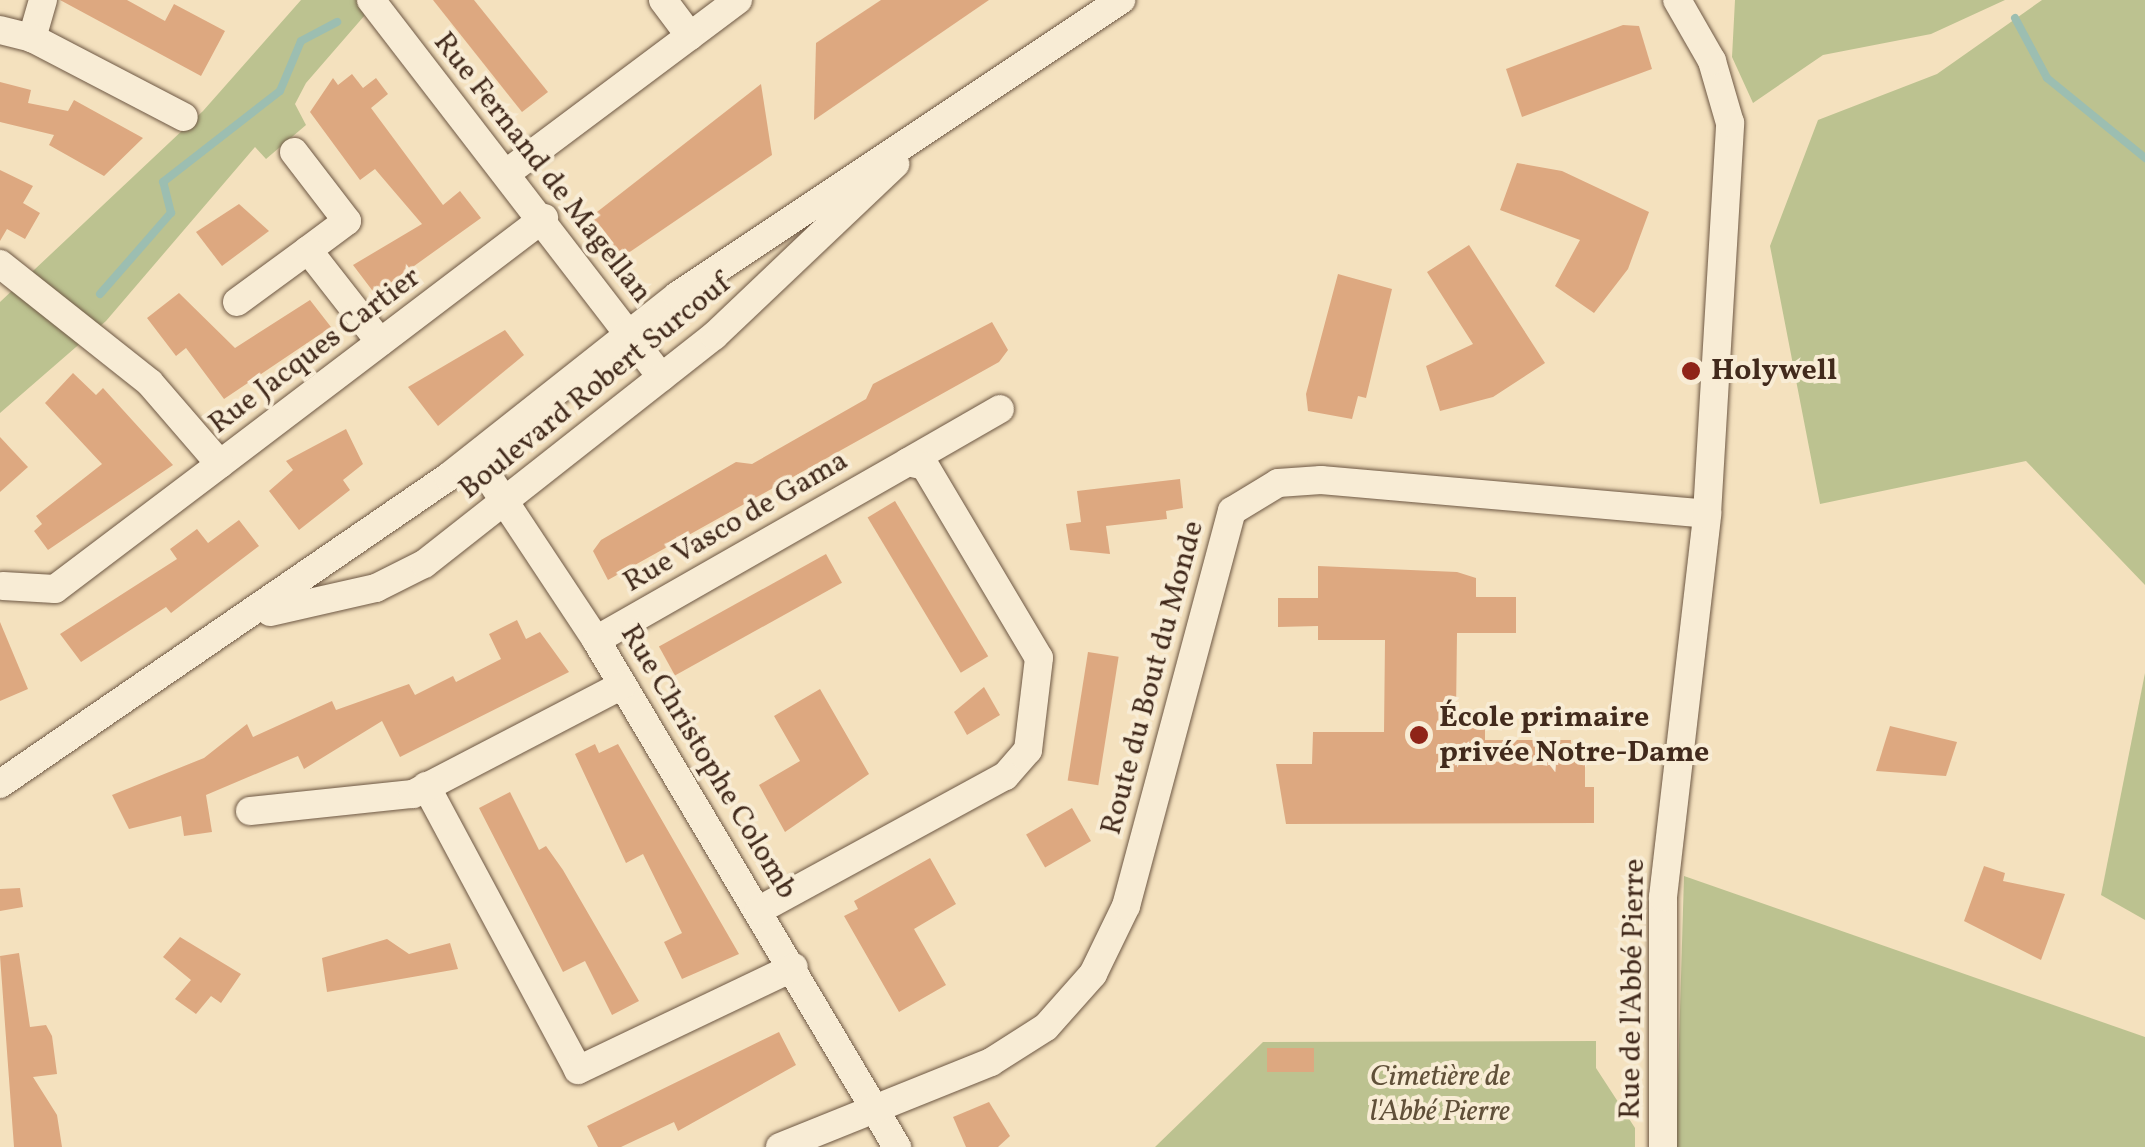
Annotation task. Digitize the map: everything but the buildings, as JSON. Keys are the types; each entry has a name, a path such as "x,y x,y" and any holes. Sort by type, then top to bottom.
{"street":[{"path":"32,38 43,0"},
{"name":"Rue Fernand de Magellan","path":"372,0 544,218 661,377"},
{"path":"663,0 690,36"},
{"path":"508,172 738,0"},
{"name":"Boulevard Robert Surcouf","path":"0,784 251,618 475,457 630,332 1122,0"},
{"name":"Rue de l'Abbé Pierre","path":"1663,1147 1670,834 1707,514 1730,123 1712,61 1677,0"},
{"path":"0,30 32,38 184,117"},
{"name":"Boulevard Robert Surcouf","path":"251,618 376,588 503,506 830,231 931,126"},
{"path":"237,302 347,221 294,152"},
{"name":"Rue Jacques Cartier","path":"0,264 150,384 220,464 544,218"},
{"path":"308,250 380,342"},
{"name":"Rue Vasco de Gama","path":"596,640 1000,410"},
{"name":"Rue Christophe Colomb","path":"475,457 503,506 596,640 794,967 897,1147"},
{"path":"759,910 1005,776 1028,750 1039,658 926,466 908,462"},
{"path":"2,586 55,589 220,464"},
{"name":"Route du Bout du Monde","path":"780,1147 990,1062 1046,1027 1093,974 1126,906 1232,511 1278,483 1321,480 1707,514"},
{"path":"250,811 426,786 622,684"},
{"path":"426,786 578,1070 794,967"}],"green space":[{"path":"301,0 378,0 306,83 295,104 306,125 266,159 255,147 106,321 0,413 0,302 203,111"},
{"path":"1735,0 2005,0 1931,34 1823,55 1753,103 1732,57"},
{"path":"2042,0 2145,0 2145,585 2026,461 1820,504 1770,246 1818,120 1937,74"},
{"path":"2145,673 2145,920 2101,895"},
{"path":"1684,876 2145,1037 2145,1147 1676,1147"},
{"name":"Cimetière de l'Abbé Pierre","path":"1596,1041 1596,1068 1635,1128 1635,1147 1155,1147 1263,1042"}],"waterway":[{"path":"2015,18 2047,78 2145,158"},
{"path":"100,294 171,213 163,182 280,91 301,41 337,22"}],"place":[{"name":"Holywell","path":"1691,371"},
{"name":"École primaire privée Notre-Dame","path":"1419,735"}]}
